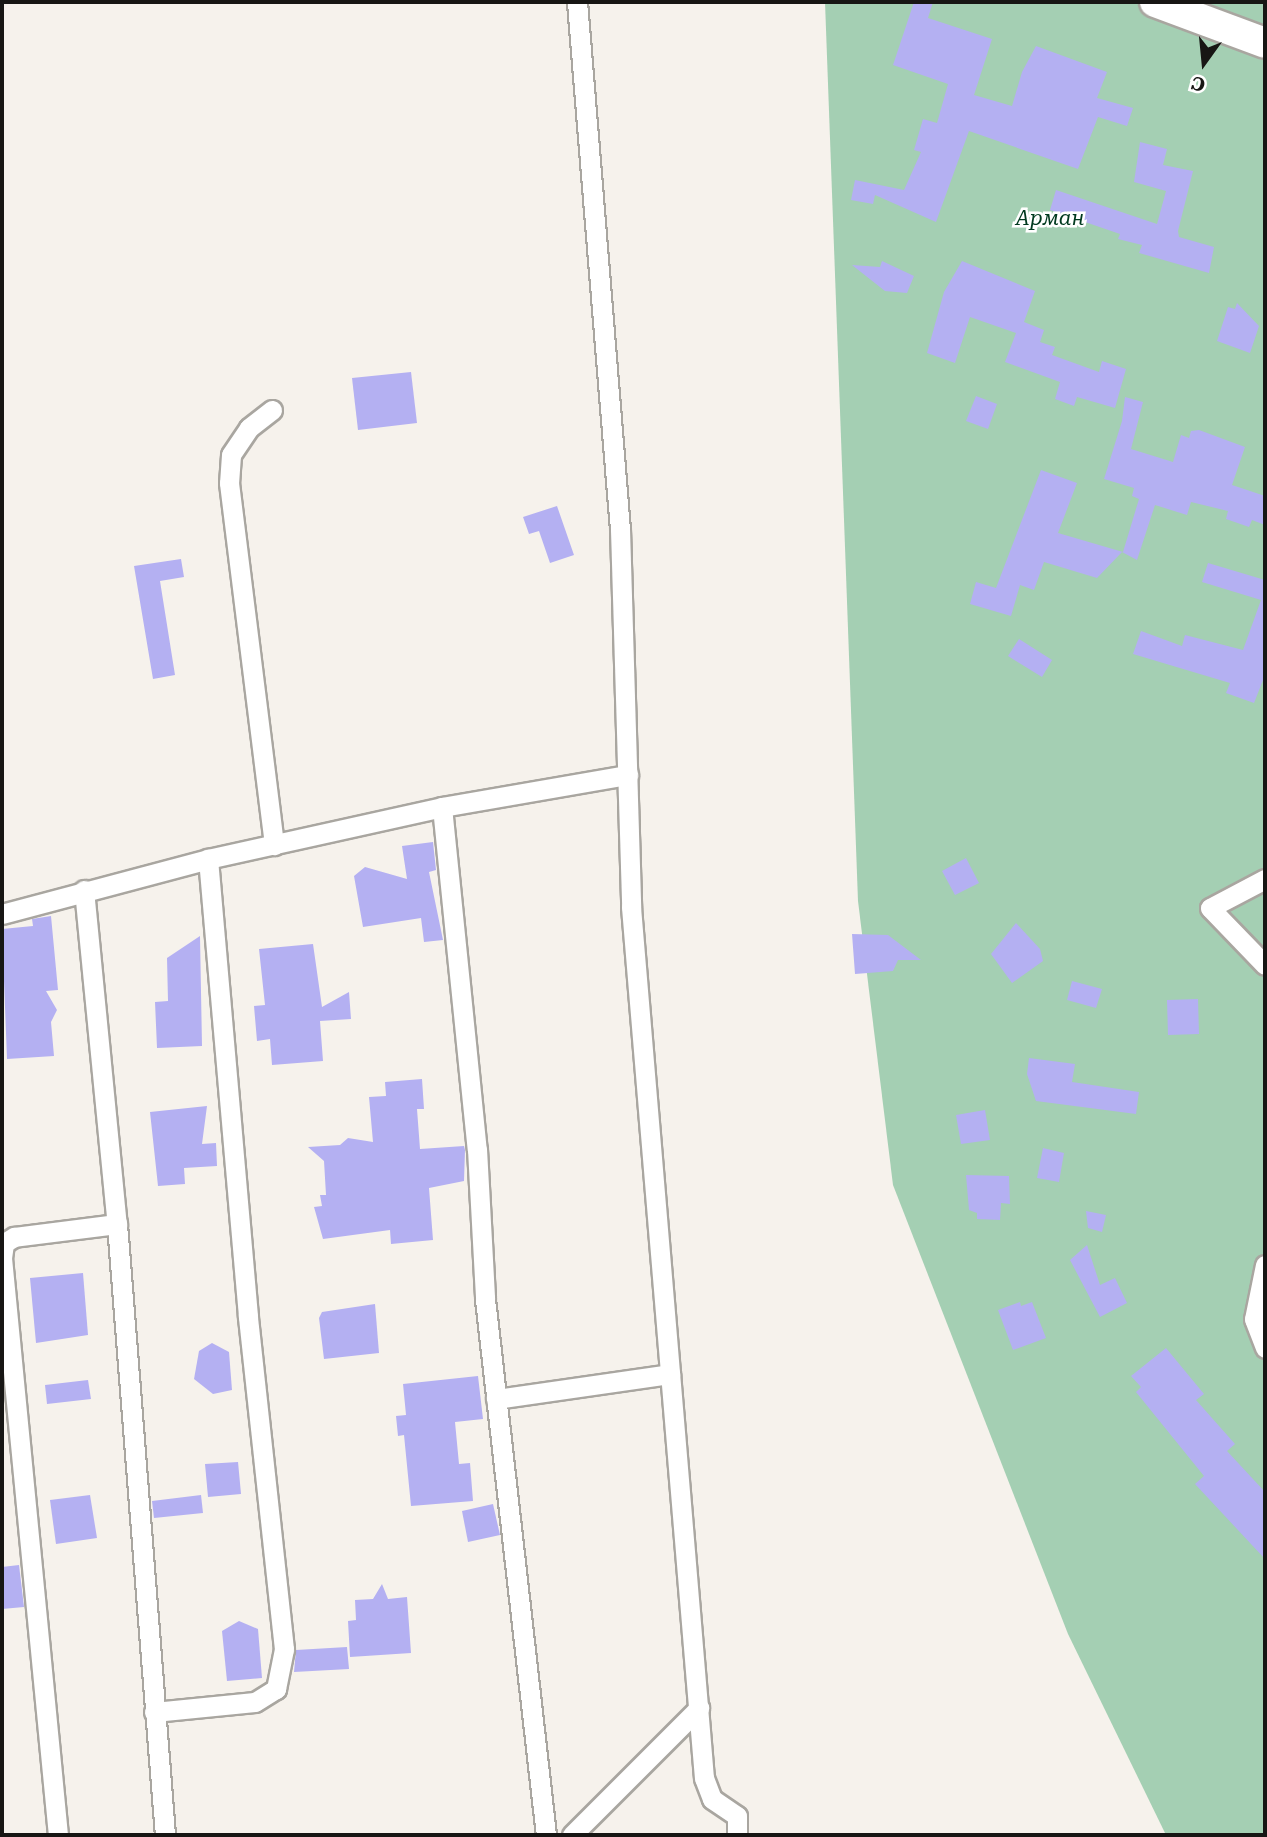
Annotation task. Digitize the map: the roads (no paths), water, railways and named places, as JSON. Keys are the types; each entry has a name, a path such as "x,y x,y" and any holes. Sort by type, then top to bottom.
{"main road":[{"path":"1155,2 1265,43"}],"street":[{"path":"577,2 619,515 631,907 704,1778 712,1799 737,1816 737,1835"},
{"path":"272,410 249,428 231,455 229,483 274,845"},
{"path":"2,914 208,859 442,807 628,775"},
{"path":"442,807 496,1399 546,1835"},
{"path":"154,1712 255,1702 276,1689 284,1650 248,1316 208,859"},
{"path":"1265,879 1210,908 1265,965"},
{"path":"84,890 117,1224 153,1653 154,1712 165,1835"},
{"path":"58,1835 2,1258 4,1243 14,1237 117,1224"},
{"path":"1265,1265 1254,1319 1265,1348"},
{"path":"496,1399 670,1374"},
{"path":"572,1835 699,1708"}],"park label":[{"name":"Арман","path":"1050,218"}]}
